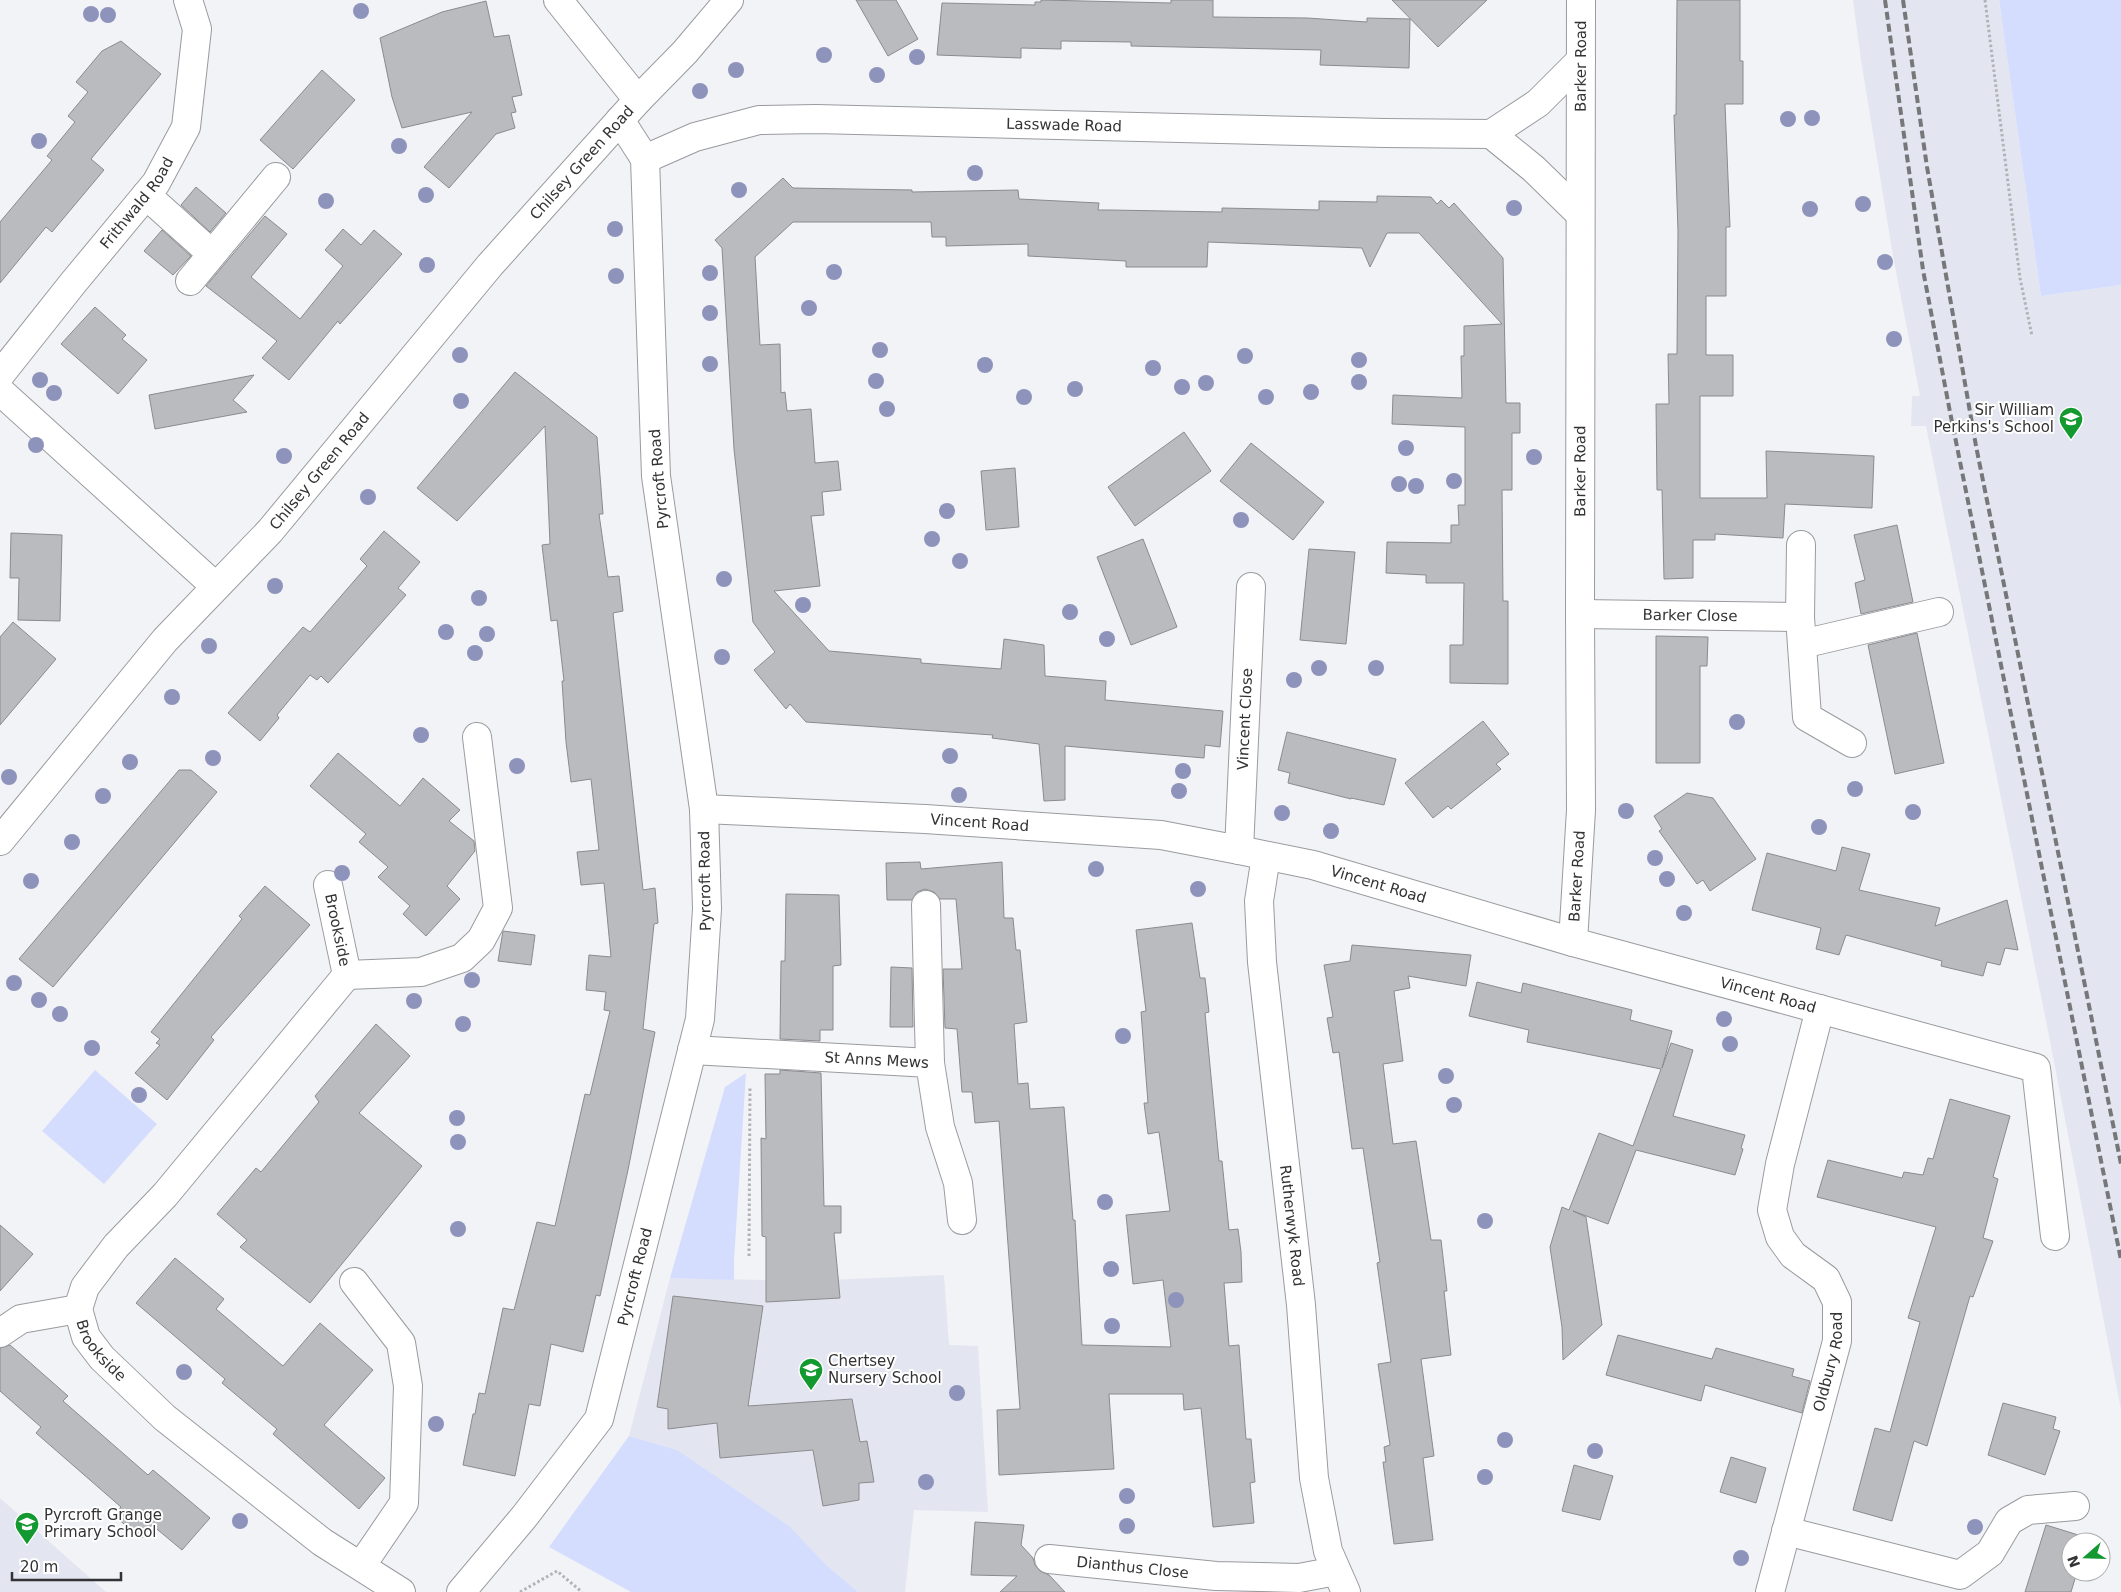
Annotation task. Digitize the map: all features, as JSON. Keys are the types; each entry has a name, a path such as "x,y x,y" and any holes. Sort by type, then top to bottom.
{"street":[{"name":"Frithwald Road","path":"0,375 72,283 156,183 186,127 197,29 188,0"},
{"path":"558,0 638,100 685,52 729,0"},
{"name":"Barker Road","path":"1573,942 1581,810 1581,0"},
{"path":"1580,214 1534,169 1491,134 1538,103 1581,60"},
{"name":"Chilsey Green Road","path":"0,841 165,640 270,531 490,265 638,100"},
{"name":"Lasswade Road","path":"645,159 695,137 758,120 816,119 1491,134"},
{"path":"620,120 645,159"},
{"name":"Pyrcroft Road","path":"473,1587 599,1419 700,1019 707,909 704,809 656,476 645,159"},
{"path":"190,281 276,177"},
{"path":"146,195 212,254"},
{"path":"0,391 215,586"},
{"path":"1800,545 1800,617 1807,717 1852,743"},
{"name":"Vincent Close","path":"1239,850 1251,587"},
{"path":"1802,644 1939,612"},
{"name":"Barker Close","path":"1580,614 1800,617"},
{"name":"Brookside","path":"401,1592 308,1531 165,1418 102,1358 86,1337 78,1309 85,1287 116,1246 165,1195 348,975 421,972 462,958 481,940 498,908 477,737"},
{"name":"Vincent Road","path":"704,809 925,819 1161,835 1239,850 1313,865 1573,942 2036,1068 2055,1236"},
{"name":"Rutherwyk Road","path":"1266,856 1259,901 1262,962 1301,1306 1314,1478 1328,1551 1341,1581"},
{"name":"Brookside","path":"328,885 348,975"},
{"path":"926,905 930,1063"},
{"name":"Oldbury Road","path":"1770,1592 1837,1341 1837,1302 1826,1279 1793,1255 1780,1237 1772,1210 1780,1164 1820,1009"},
{"name":"St Anns Mews","path":"692,1050 930,1063 940,1127 958,1183 962,1220"},
{"path":"354,1282 401,1343 408,1386 404,1504 361,1566"},
{"path":"0,1333 21,1319 78,1309"},
{"path":"1786,1531 1960,1575 1990,1553 2008,1521 2028,1510 2075,1506"},
{"name":"Dianthus Close","path":"1049,1559 1216,1584 1299,1578 1341,1581"}],"path":[{"path":"1985,0 2020,278 2032,336"},
{"path":"749,1256 750,1053"},
{"path":"520,1592 557,1571 582,1592"}],"shaded area":[{"path":"1853,0 1999,0 2041,296 2121,285 2121,1410 2049,1036 1926,426 1911,426 1912,396 1920,396 1893,256"},
{"path":"1999,0 2121,0 2121,285 2041,296"},
{"path":"95,1070 157,1124 104,1184 42,1131"},
{"path":"746,1073 734,1280 670,1278 725,1087"},
{"name":"Chertsey Nursery School","path":"944,1275 949,1345 978,1346 988,1512 914,1510 905,1592 858,1592 677,1450 629,1436 670,1278 805,1281"},
{"path":"629,1436 677,1450 789,1526 827,1566 858,1592 631,1592 549,1547"},
{"name":"Pyrcroft Grange Primary School","path":"0,1498 106,1592 0,1592"}],"building":[{"path":"856,0 896,0 918,39 888,56"},
{"path":"1041,0 1171,3 1171,0 1213,0 1213,17 1307,18 1367,22 1367,18 1410,19 1409,68 1320,65 1321,50 1131,46 1131,42 1061,41 1061,49 1021,48 1021,58 937,55 942,3 1035,5 1035,2 1041,2"},
{"path":"1392,0 1487,0 1438,47"},
{"path":"1677,0 1740,0 1740,61 1743,61 1743,104 1725,104 1730,227 1726,227 1726,296 1706,296 1706,355 1733,355 1733,396 1700,396 1700,498 1767,498 1766,451 1874,456 1872,508 1785,504 1783,538 1715,534 1715,540 1693,540 1693,578 1664,579 1662,490 1657,490 1656,404 1669,404 1668,354 1677,354 1678,231 1674,115 1676,115"},
{"path":"486,1 494,37 509,35 522,95 512,97 516,112 511,113 515,128 496,134 449,188 424,167 472,112 402,128 392,97 380,38 442,12"},
{"path":"121,41 161,74 91,159 104,170 52,232 46,227 0,283 0,222 52,160 47,156 75,122 68,116 88,92 76,82 102,51"},
{"path":"322,70 355,100 293,169 260,140"},
{"path":"783,178 793,188 912,190 912,192 1018,190 1019,199 1099,203 1098,210 1222,212 1222,208 1319,210 1319,201 1377,202 1377,196 1431,197 1437,204 1441,200 1449,208 1454,203 1503,258 1506,403 1520,403 1520,433 1512,433 1512,490 1502,490 1503,601 1508,601 1508,684 1450,683 1450,645 1463,645 1464,583 1426,583 1426,575 1386,573 1387,542 1451,543 1451,525 1459,525 1458,505 1465,505 1465,427 1392,424 1393,395 1462,398 1461,356 1464,356 1464,326 1502,324 1419,233 1387,233 1370,267 1362,248 1208,242 1207,267 1126,267 1126,261 1028,256 1028,244 946,246 946,237 932,237 931,222 793,222 755,257 760,345 780,344 781,393 785,392 787,411 811,409 815,463 838,461 841,490 822,492 824,515 811,516 820,586 774,591 829,651 921,659 921,663 1001,669 1004,639 1044,645 1045,676 1106,681 1105,700 1223,711 1220,747 1205,745 1204,758 1065,746 1065,800 1044,801 1039,744 992,738 993,735 806,722 790,704 786,709 754,670 775,652 753,622 734,449 722,248 715,240"},
{"path":"196,187 226,213 210,232 181,205"},
{"path":"265,216 287,234 251,277 300,319 343,266 325,250 343,229 361,245 374,230 402,254 340,324 338,321 289,380 262,358 277,341 206,286"},
{"path":"162,230 191,256 173,275 144,251"},
{"path":"95,307 126,335 122,339 147,360 118,394 61,344"},
{"path":"515,372 597,437 603,514 599,514 608,577 619,576 623,611 613,613 643,890 655,888 658,923 654,924 643,1029 655,1032 628,1170 600,1296 596,1295 583,1352 551,1344 540,1406 529,1404 515,1476 463,1465 479,1393 485,1394 503,1308 514,1310 537,1222 555,1226 585,1094 590,1095 610,1011 604,1010 606,992 586,990 589,955 611,957 604,883 581,885 577,852 599,850 591,779 571,782 566,742 562,681 564,681 557,620 551,621 542,545 550,544 545,426 457,521 417,488"},
{"path":"254,375 233,400 247,412 155,429 149,395"},
{"path":"1184,432 1211,471 1135,526 1108,487"},
{"path":"1251,443 1324,502 1293,540 1220,481"},
{"path":"1015,468 1019,527 986,530 981,471"},
{"path":"1897,525 1913,602 1861,614 1855,583 1865,580 1854,535"},
{"path":"384,531 420,562 398,588 406,595 328,683 321,676 317,680 310,675 277,715 279,718 260,741 228,713 303,627 310,632 367,566 360,559"},
{"path":"11,533 62,535 60,621 18,620 19,578 10,578"},
{"path":"1143,539 1177,627 1131,645 1097,557"},
{"path":"1309,549 1355,552 1346,644 1300,640"},
{"path":"13,622 56,659 0,725 0,637"},
{"path":"1917,633 1944,763 1895,774 1868,645"},
{"path":"1656,636 1708,637 1707,666 1700,666 1700,763 1656,763"},
{"path":"1483,721 1509,754 1496,764 1501,769 1451,809 1448,806 1433,818 1405,783"},
{"path":"1287,732 1396,759 1384,805 1351,799 1288,783 1290,773 1278,770"},
{"path":"338,753 400,806 423,778 460,810 449,821 474,841 475,851 447,886 460,899 426,936 403,914 410,906 378,877 388,867 359,842 366,834 310,786"},
{"path":"179,770 191,770 217,792 53,987 19,959"},
{"path":"1687,793 1713,798 1756,859 1710,891 1703,880 1697,884 1659,831 1662,829 1654,816"},
{"path":"1842,847 1870,854 1859,890 1940,908 1935,926 2007,900 2018,950 2005,948 2000,965 1987,962 1983,976 1941,966 1942,961 1846,935 1839,955 1816,949 1821,928 1752,910 1767,853 1836,871"},
{"path":"920,862 921,869 1002,862 1004,918 1013,918 1016,950 1020,950 1027,1022 1014,1024 1018,1084 1028,1083 1030,1109 1064,1107 1073,1220 1075,1220 1082,1345 1171,1347 1163,1280 1133,1284 1126,1215 1170,1211 1159,1132 1148,1134 1144,1103 1148,1103 1141,1012 1146,1011 1136,930 1192,923 1200,978 1205,978 1209,1012 1205,1013 1219,1161 1222,1161 1229,1230 1238,1229 1241,1252 1242,1282 1224,1283 1229,1346 1239,1345 1246,1439 1251,1439 1255,1482 1250,1483 1254,1523 1213,1527 1201,1408 1184,1410 1183,1394 1109,1394 1114,1469 999,1475 997,1410 1020,1409 999,1121 975,1123 972,1092 962,1092 957,1029 945,1028 943,969 962,969 956,899 940,899 934,892 925,889 917,892 912,900 887,900 886,863"},
{"path":"265,886 310,925 211,1037 214,1040 167,1100 135,1073 160,1045 156,1043 160,1039 151,1032 242,919 239,916"},
{"path":"786,894 839,895 841,965 833,966 833,1030 820,1030 820,1041 780,1039 781,961 785,961"},
{"path":"503,931 535,935 531,965 498,961"},
{"path":"1352,945 1471,955 1466,986 1408,976 1410,988 1394,991 1403,1061 1383,1064 1393,1144 1416,1141 1431,1240 1441,1240 1447,1291 1444,1291 1451,1355 1421,1359 1434,1456 1423,1458 1433,1540 1394,1544 1383,1462 1386,1462 1384,1447 1390,1445 1378,1364 1391,1362 1377,1263 1380,1262 1363,1148 1352,1149 1339,1052 1333,1053 1327,1018 1333,1017 1324,965 1350,961"},
{"path":"891,967 912,968 913,1027 890,1027"},
{"path":"1477,982 1521,993 1523,983 1632,1010 1630,1020 1672,1031 1662,1068 1671,1043 1693,1050 1673,1116 1745,1135 1735,1175 1636,1150 1608,1224 1573,1211 1586,1217 1602,1325 1563,1360 1562,1327 1550,1247 1562,1207 1569,1210 1599,1133 1633,1146 1661,1069 1527,1042 1529,1030 1469,1016"},
{"path":"376,1024 410,1056 359,1113 422,1166 310,1303 240,1247 247,1240 217,1214 256,1168 261,1172 319,1102 315,1096"},
{"path":"780,1070 821,1073 824,1206 841,1206 841,1233 834,1233 840,1298 766,1302 766,1237 762,1236 761,1138 766,1139 765,1074 780,1074"},
{"path":"1950,1099 2010,1116 1993,1177 1998,1179 1983,1238 1993,1241 1973,1297 1970,1296 1927,1446 1914,1441 1892,1521 1853,1510 1875,1428 1890,1432 1920,1322 1908,1318 1936,1227 1817,1197 1828,1160 1902,1178 1904,1172 1923,1175 1928,1158 1933,1159"},
{"path":"0,1225 33,1254 0,1291"},
{"path":"175,1258 224,1299 216,1309 283,1366 320,1323 373,1370 324,1425 385,1478 359,1509 273,1434 277,1429 222,1383 225,1379 136,1303"},
{"path":"673,1296 763,1306 748,1406 852,1399 860,1442 867,1441 874,1482 859,1483 859,1500 823,1506 813,1450 720,1458 717,1423 668,1429 668,1409 657,1407"},
{"path":"1618,1335 1712,1359 1716,1348 1794,1369 1792,1376 1810,1381 1802,1413 1705,1385 1701,1401 1606,1375"},
{"path":"10,1345 68,1396 63,1401 148,1475 153,1470 210,1518 182,1550 152,1525 142,1538 114,1516 121,1507 36,1433 41,1427 0,1391 0,1348"},
{"path":"2003,1403 2056,1417 2053,1429 2060,1431 2045,1475 1988,1455"},
{"path":"1731,1457 1766,1468 1756,1503 1720,1492"},
{"path":"1574,1465 1613,1476 1600,1520 1562,1511"},
{"path":"975,1522 1024,1525 1021,1545 1033,1558 1035,1565 1040,1571 1049,1575 1065,1592 1000,1592 1017,1576 971,1575"},
{"path":"2046,1525 2069,1532 2061,1532 2061,1582 2074,1582 2071,1592 2025,1592"}],"railway":[{"path":"1885,0 1923,270 2121,1260"},
{"path":"1903,0 1927,167 1976,446 2121,1164"}],"place":[{"name":"Sir William Perkins's School","path":"2071,440"},
{"name":"Chertsey Nursery School","path":"811,1391"},
{"name":"Pyrcroft Grange Primary School","path":"27,1545"}]}
